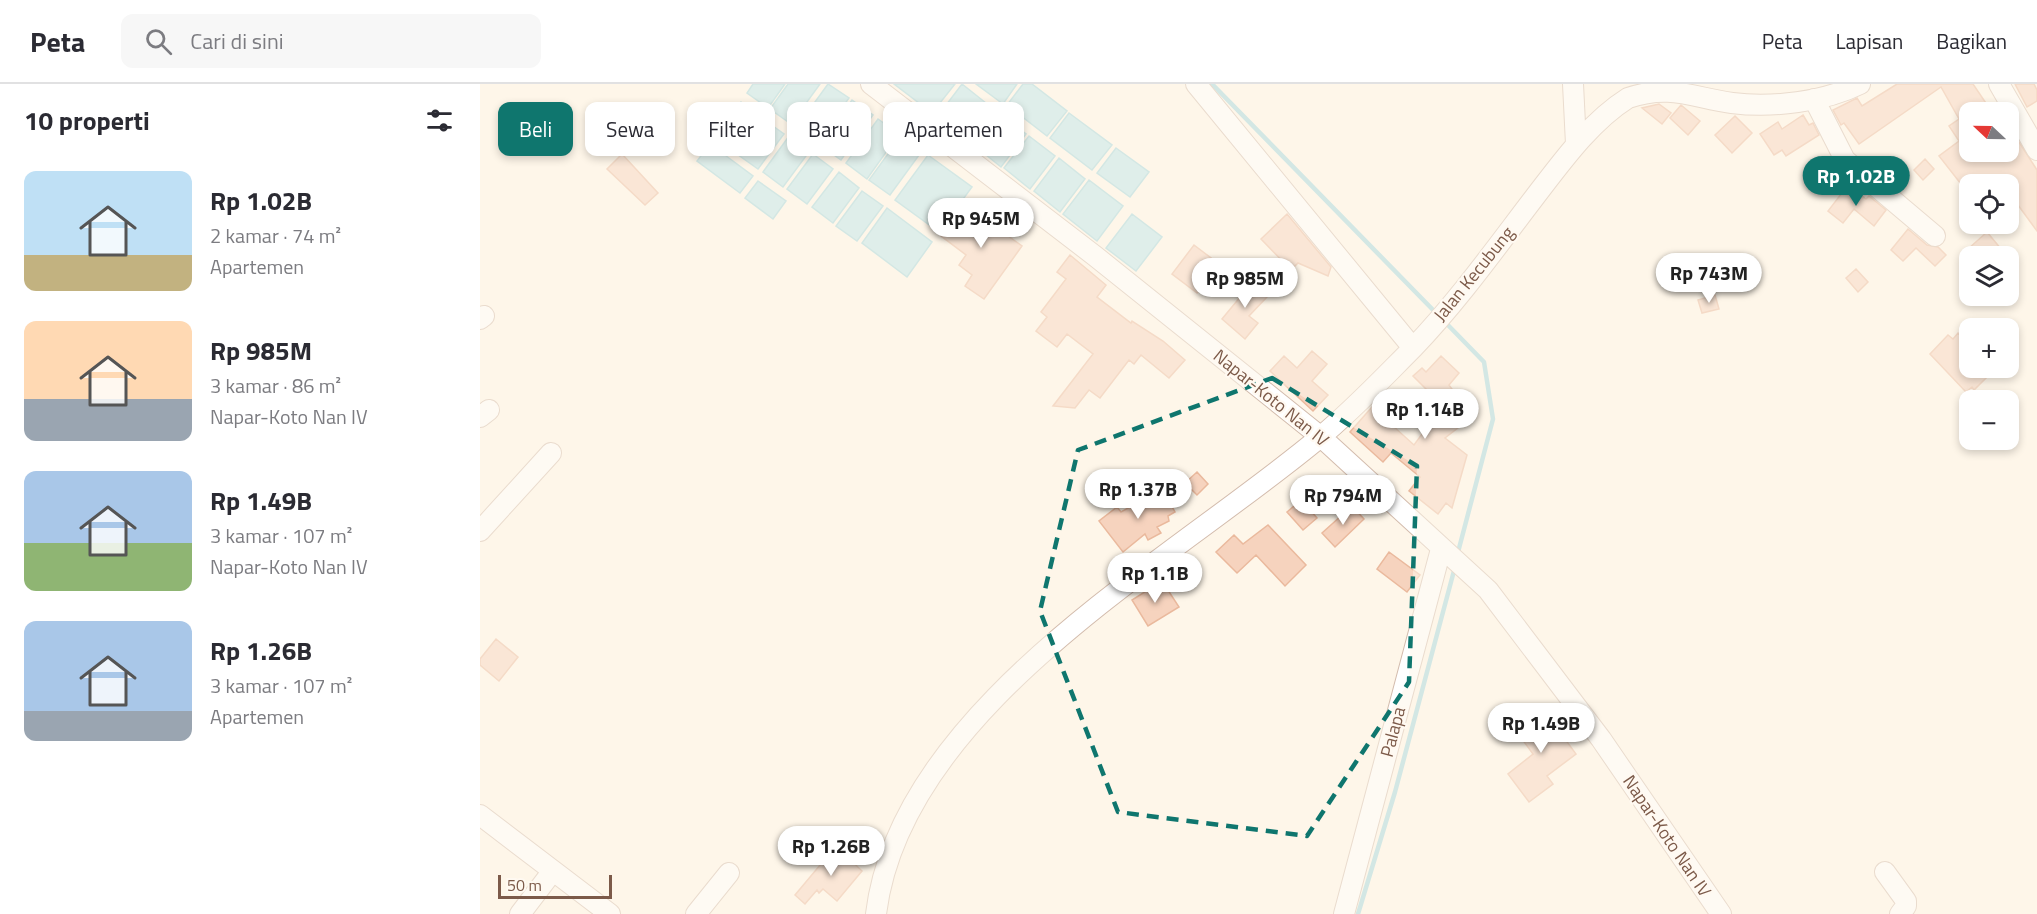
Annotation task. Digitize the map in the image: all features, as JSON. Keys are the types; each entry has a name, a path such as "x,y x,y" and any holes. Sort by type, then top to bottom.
{"street":[{"name":"Napar-Koto Nan IV","path":"871,84 1095,256 1321,437 1488,590 1600,739 1722,914"},
{"path":"1196,84 1413,348"},
{"path":"1573,84 1576,144"},
{"name":"Jalan Kecubung","path":"876,914 879,890 888,859 920,792 949,752 1013,678 1061,636 1321,437 1413,348 1447,311 1576,144 1628,98 1657,84 1679,86 1731,103 1814,99 1846,91 1860,84"},
{"path":"1999,84 2037,150"},
{"path":"1814,99 1845,160 1935,236"},
{"path":"480,531 551,453"},
{"name":"Palapa","path":"1344,914 1443,551"},
{"path":"480,815 610,914"},
{"path":"519,914 552,872"},
{"path":"1885,872 1906,901 1906,906 1900,914"},
{"path":"696,914 729,873"}],"highlighted area":[{"path":"1272,378 1417,466 1409,682 1307,836 1118,812 1040,611 1078,450"}],"water":[{"path":"753,84 785,84 772,102 760,102 747,93"},
{"path":"788,84 820,84 807,102 787,102 787,121 775,113 775,102"},
{"path":"828,84 849,98 846,102 815,102"},
{"path":"894,84 955,84 941,102 918,102"},
{"path":"962,84 985,102 948,102"},
{"path":"976,84 1017,84 1004,102 1000,102"},
{"path":"1023,84 1032,84 1067,111 1047,136 1024,118 1024,102 1009,102"},
{"path":"1069,113 1112,145 1092,170 1050,138"},
{"path":"878,119 883,123 883,156 867,179 846,163 851,156 871,156 871,129"},
{"path":"775,128 784,134 775,146"},
{"path":"1029,136 1055,156 1030,189 1004,168 1013,156 1024,156 1024,142"},
{"path":"787,139 787,156 806,156 783,187 763,172"},
{"path":"1116,148 1149,172 1130,197 1097,173"},
{"path":"701,156 726,156 753,176 740,193 697,161"},
{"path":"740,156 768,156 758,169"},
{"path":"812,156 816,156 833,169 807,204 787,189"},
{"path":"886,156 918,156 890,195 869,180"},
{"path":"927,156 972,187 939,232 895,200"},
{"path":"987,156 1009,156 1001,167"},
{"path":"1059,158 1085,179 1060,212 1034,191"},
{"path":"839,172 859,188 833,223 812,207"},
{"path":"1089,180 1123,206 1097,241 1063,214"},
{"path":"758,181 786,201 773,219 745,198"},
{"path":"862,191 883,206 857,241 836,226"},
{"path":"887,208 932,242 907,277 862,243"},
{"path":"1132,214 1162,237 1136,271 1106,248"}],"building":[{"path":"1897,84 1973,84 1985,102 1959,102 1959,119 1941,87 1859,144 1844,123 1841,125 1833,110 1857,98 1862,106"},
{"path":"2015,84 2034,84 2037,90 2037,101 2027,107"},
{"path":"1659,104 1671,113 1662,124 1642,108"},
{"path":"1681,105 1700,121 1688,135 1670,118"},
{"path":"1803,115 1809,125 1813,123 1819,135 1786,156 1782,150 1774,155 1760,134 1778,122 1782,129"},
{"path":"1735,116 1752,133 1732,153 1715,135"},
{"path":"1959,119 1959,141 1949,126"},
{"path":"1959,141 1959,162 2019,162 2019,142 2037,170 2037,231 2019,206 2019,174 1959,174 1959,181 1939,156"},
{"path":"620,156 624,156 658,193 645,205 607,169"},
{"path":"1925,159 1934,169 1923,180 1914,170"},
{"path":"1837,169 1849,179 1840,188 1829,178"},
{"path":"1848,185 1866,199 1869,196 1886,210 1874,226 1854,209 1843,223 1828,211"},
{"path":"967,202 984,215 982,217 1022,246 984,299 965,286 972,275 959,265 966,255 941,236"},
{"path":"1287,214 1331,267 1328,276 1298,263 1291,270 1261,239"},
{"path":"1908,229 1927,245 1938,247 1946,255 1935,266 1916,248 1903,261 1891,250"},
{"path":"1985,234 1989,234 1999,246 1971,246"},
{"path":"1194,245 1219,264 1197,293 1172,274"},
{"path":"1070,255 1106,285 1097,297 1131,323 1132,321 1163,341 1185,360 1169,378 1141,355 1134,364 1129,360 1100,398 1089,390 1075,408 1053,406 1093,354 1067,334 1057,347 1036,331 1047,317 1041,312 1066,279 1057,272"},
{"path":"1856,269 1868,282 1858,292 1846,278"},
{"path":"1249,279 1267,297 1249,316 1258,323 1245,339 1222,319 1241,296 1236,291"},
{"path":"1715,295 1719,309 1702,313 1698,300"},
{"path":"1959,334 1959,378 1986,378 1974,390 1972,387 1964,390 1930,354 1948,335 1953,339"},
{"path":"1312,351 1327,364 1312,381 1328,395 1313,411 1270,371 1284,356 1297,368"},
{"path":"1441,356 1459,373 1449,385 1472,417 1445,438 1467,455 1452,508 1446,503 1438,514 1409,491 1420,477 1391,453 1383,462 1350,432 1372,407 1414,445 1431,422 1425,412 1439,402 1413,376 1422,368 1426,372"},
{"path":"1197,472 1208,484 1197,495 1185,483"},
{"path":"1162,489 1175,512 1168,516 1169,521 1157,527 1161,533 1148,540 1145,534 1123,552 1099,521 1117,507 1121,512"},
{"path":"1301,500 1317,518 1303,530 1287,512"},
{"path":"1352,506 1364,519 1335,547 1322,533"},
{"path":"1268,525 1306,565 1285,586 1256,555 1237,573 1216,552 1234,535 1243,544"},
{"path":"1389,552 1420,575 1407,592 1377,569"},
{"path":"1162,581 1179,607 1148,626 1132,600"},
{"path":"496,639 518,657 499,681 480,665 480,659"},
{"path":"1547,707 1565,732 1562,735 1576,754 1547,776 1553,784 1529,802 1508,774 1533,754 1516,731"},
{"path":"836,846 862,871 837,901 823,889 819,893 817,890 805,904 795,895"}],"waterway":[{"path":"1212,84 1437,314"},
{"path":"1445,322 1484,362 1493,419 1457,556"},
{"path":"1358,914 1395,792 1455,567"}]}
